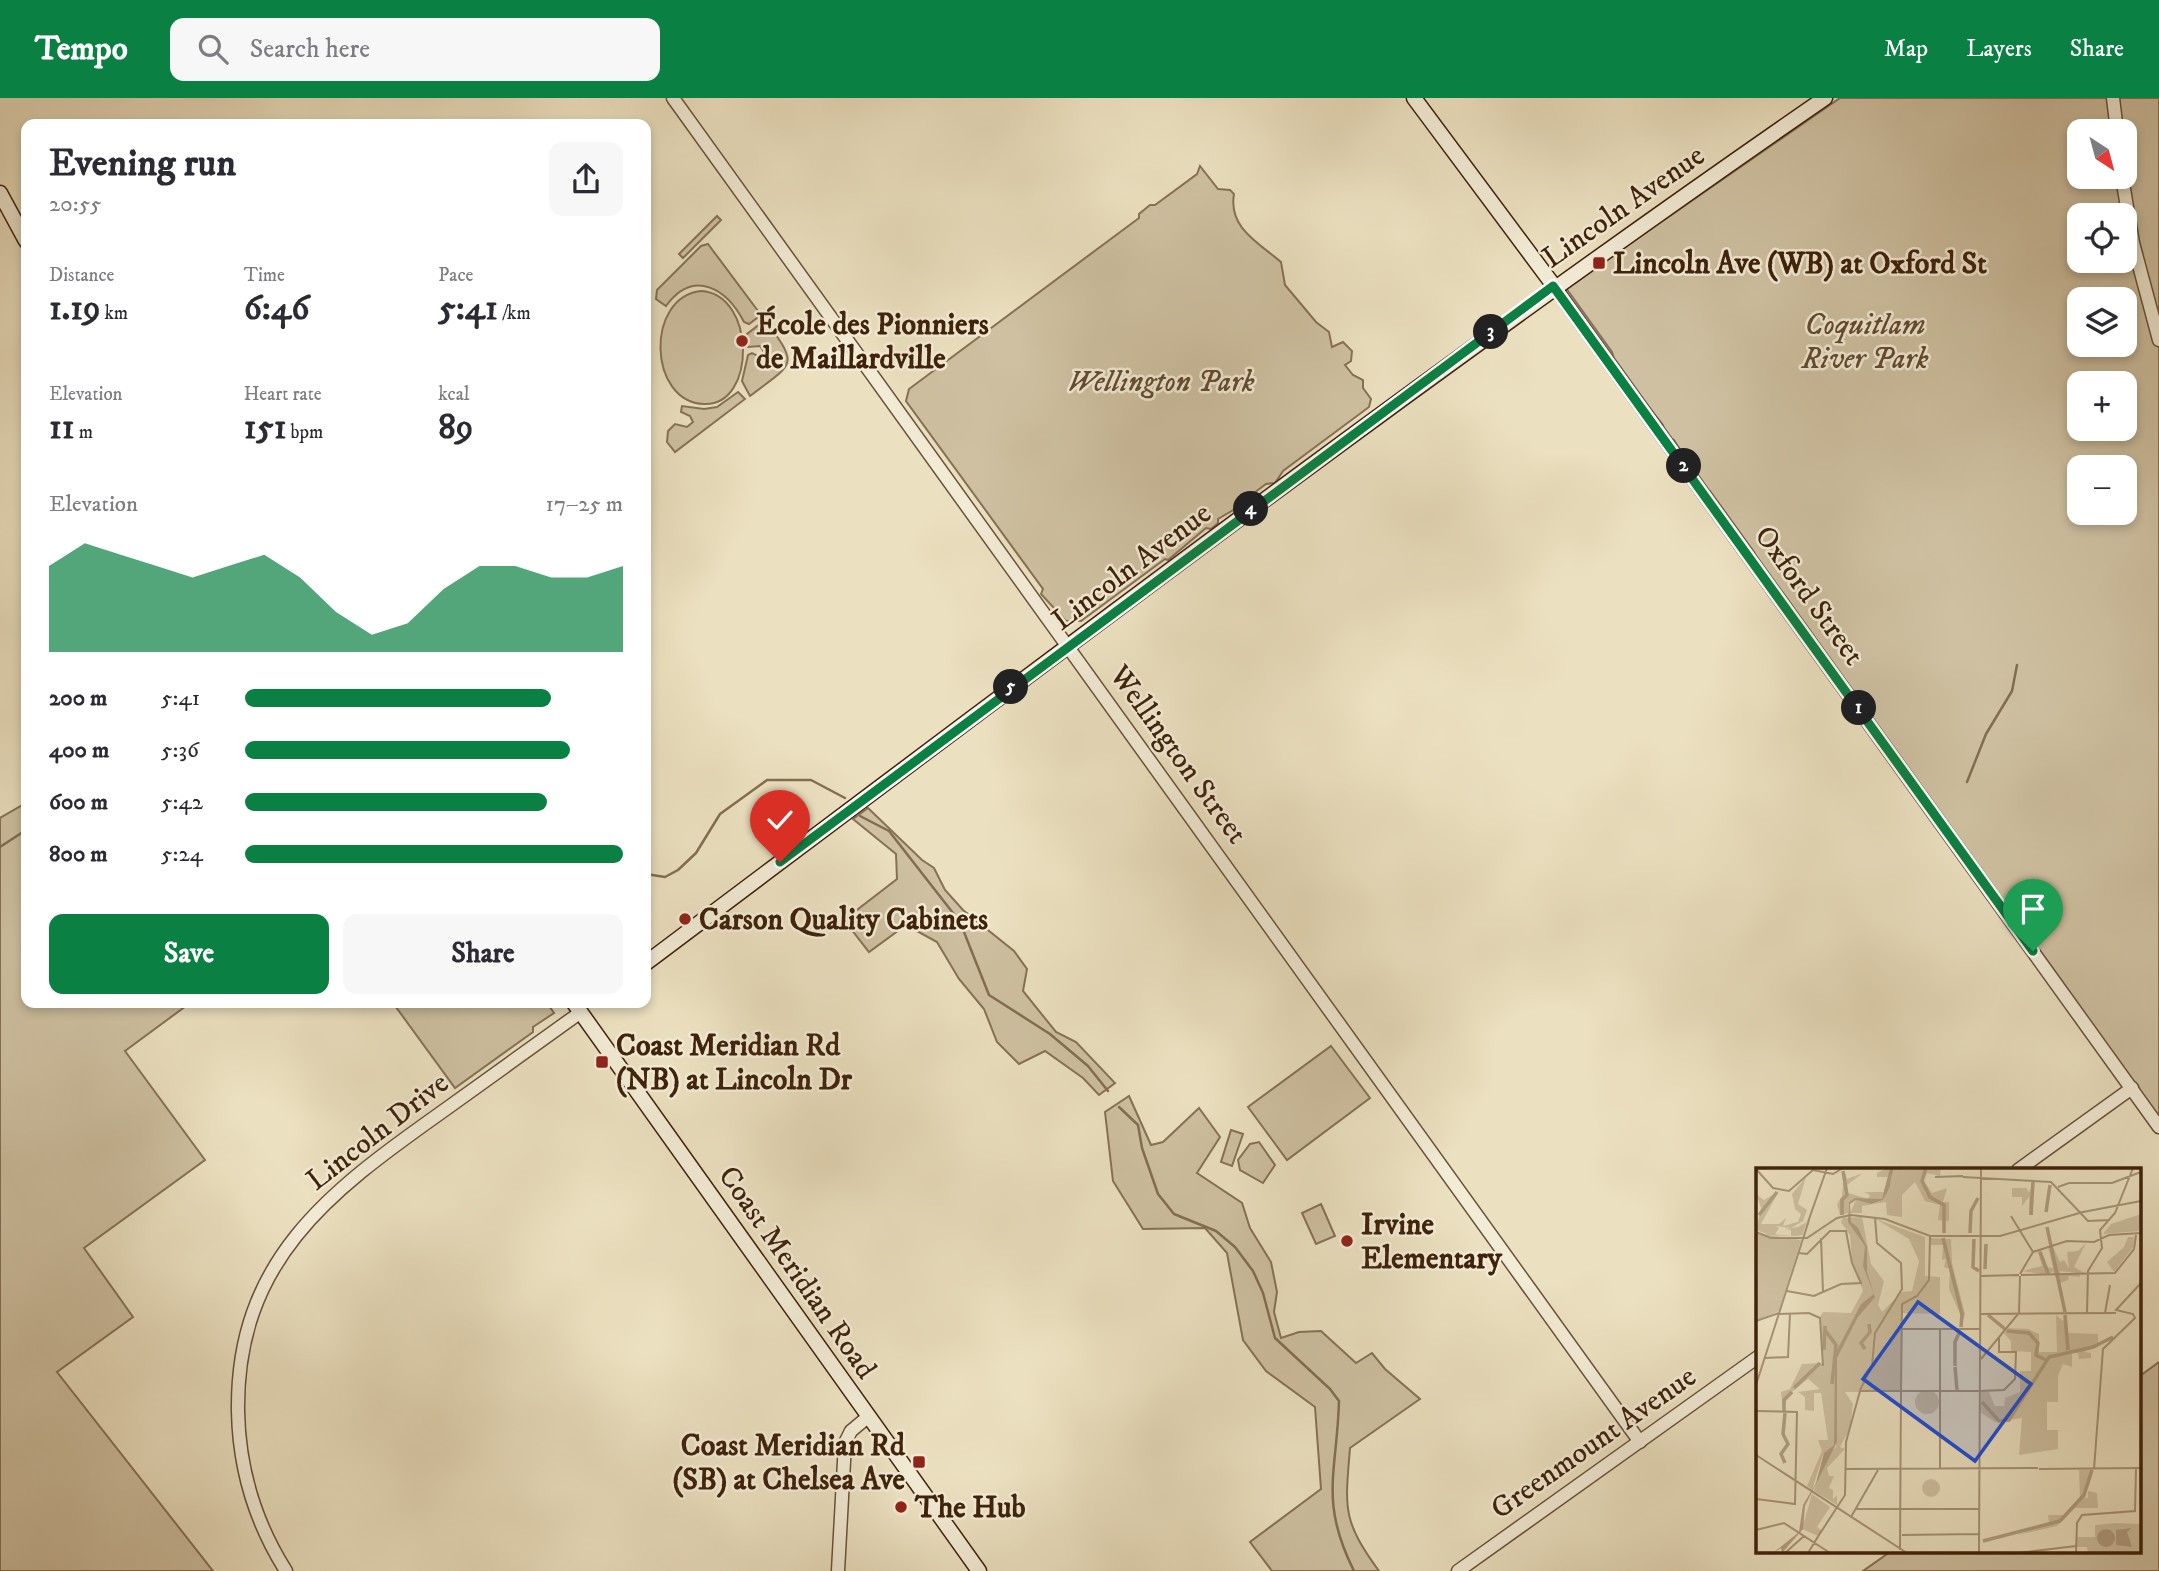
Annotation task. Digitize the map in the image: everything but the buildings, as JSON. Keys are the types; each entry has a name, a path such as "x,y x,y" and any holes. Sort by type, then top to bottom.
{"main road":[{"name":"Oxford Street","path":"1414,98 1553,286"},
{"name":"Lincoln Avenue","path":"651,959 1068,645 1553,286 1825,98"},
{"path":"0,193 21,233"},
{"path":"0,215 21,237"},
{"name":"Coast Meridian Road","path":"584,1008 979,1571"}],"street":[{"name":"Wellington Street","path":"673,98 1640,1442"},
{"path":"2113,98 2116,119"},
{"path":"2124,189 2133,243 2159,340"},
{"name":"Oxford Street","path":"1553,286 2159,1127"},
{"name":"Lincoln Drive","path":"286,1571 256,1514 241,1458 238,1429 243,1356 258,1303 272,1272 300,1230 338,1189 580,1008"},
{"path":"2021,1168 2132,1088"},
{"name":"Greenmount Avenue","path":"1458,1571 1756,1358"},
{"path":"838,1571 845,1443 851,1430 869,1416"}],"green space":[{"name":"Coquitlam River Park","path":"1840,98 2159,98 2159,1122 1783,593 1769,581 1754,552 1710,491 1704,488 1674,440 1665,435 1663,425 1616,366 1612,352 1566,288"},
{"name":"Wellington Park","path":"1200,166 1218,189 1230,190 1234,194 1233,206 1240,225 1281,262 1285,285 1316,322 1329,332 1332,347 1343,342 1352,351 1351,361 1345,365 1353,375 1363,380 1363,388 1371,399 1369,407 1283,471 1275,483 1266,484 1246,499 1247,502 1218,519 1218,523 1211,529 1206,528 1168,560 1165,559 1081,621 1066,621 1041,594 1043,589 906,401 909,389 1139,218 1139,214 1150,205 1155,205 1197,174"},
{"path":"717,216 721,220 683,258 679,254"},
{"path":"708,244 761,315 749,324 744,322 729,300 709,287 688,288 677,294 666,306 656,299 657,290 701,246"},
{"path":"701,291 719,297 732,310 740,329 743,349 741,370 734,388 721,400 704,404 685,399 672,386 664,369 660,349 663,329 670,311 683,297"},
{"path":"765,320 784,347 787,363 776,376 750,396 742,381 748,355 752,353 760,357 764,352 760,346 748,347 747,334"},
{"path":"738,392 745,399 675,452 667,442 668,431 675,424 687,427 693,422 690,416 681,412 682,406 704,409 717,407"},
{"path":"21,806 21,1008 183,1008 125,1051 205,1160 84,1248 133,1317 57,1372 213,1571 0,1571 0,818"},
{"path":"868,808 922,860 934,868 945,890 963,910 1014,951 1027,969 1023,991 1056,1032 1076,1042 1115,1083 1099,1095 1083,1078 1045,1051 1019,1064 997,1042 984,1009 959,979 937,942 906,925 869,952 844,920 897,879 896,854 853,819"},
{"path":"397,1008 550,1008 554,1013 533,1027 533,1032 455,1088"},
{"path":"1331,1046 1370,1098 1287,1160 1248,1107"},
{"path":"1129,1096 1151,1145 1163,1142 1199,1108 1220,1137 1197,1173 1242,1203 1250,1228 1271,1262 1277,1292 1274,1312 1281,1338 1299,1332 1321,1331 1356,1363 1372,1353 1385,1369 1420,1399 1350,1448 1347,1500 1352,1526 1379,1571 1272,1571 1250,1542 1321,1489 1315,1407 1266,1371 1243,1340 1227,1253 1205,1228 1143,1229 1113,1181 1105,1112"},
{"path":"1231,1130 1243,1134 1232,1166 1221,1162"},
{"path":"1259,1142 1275,1165 1263,1183 1240,1170 1238,1160 1250,1144"},
{"path":"1321,1204 1335,1236 1316,1244 1302,1213"},
{"path":"2159,1362 2159,1571 1863,1571 1887,1554 2142,1554 2142,1375"}],"waterway":[{"path":"1967,782 1986,734 2012,691 2017,665"},
{"path":"651,875 665,877 678,870 696,853 720,814 767,780 811,780 845,798"},
{"path":"860,816 889,831 960,922 989,995 1050,1034 1088,1066 1108,1091"},
{"path":"0,847 21,833"},
{"path":"1119,1107 1138,1125 1142,1148 1158,1194 1174,1214 1216,1231 1235,1247 1253,1271 1263,1293 1275,1338 1330,1389 1339,1401 1333,1505 1343,1547 1354,1571"}],"place":[{"name":"Lincoln Ave (WB) at Oxford St","path":"1599,263"},
{"name":"École des Pionniers de Maillardville","path":"742,341"},
{"name":"Carson Quality Cabinets","path":"685,919"},
{"name":"Coast Meridian Rd (NB) at Lincoln Dr","path":"602,1062"},
{"name":"Irvine Elementary","path":"1347,1241"},
{"name":"Coast Meridian Rd (SB) at Chelsea Ave","path":"919,1462"},
{"name":"The Hub","path":"901,1507"}],"route":[{"path":"780,862 1553,286 2033,951"}]}
